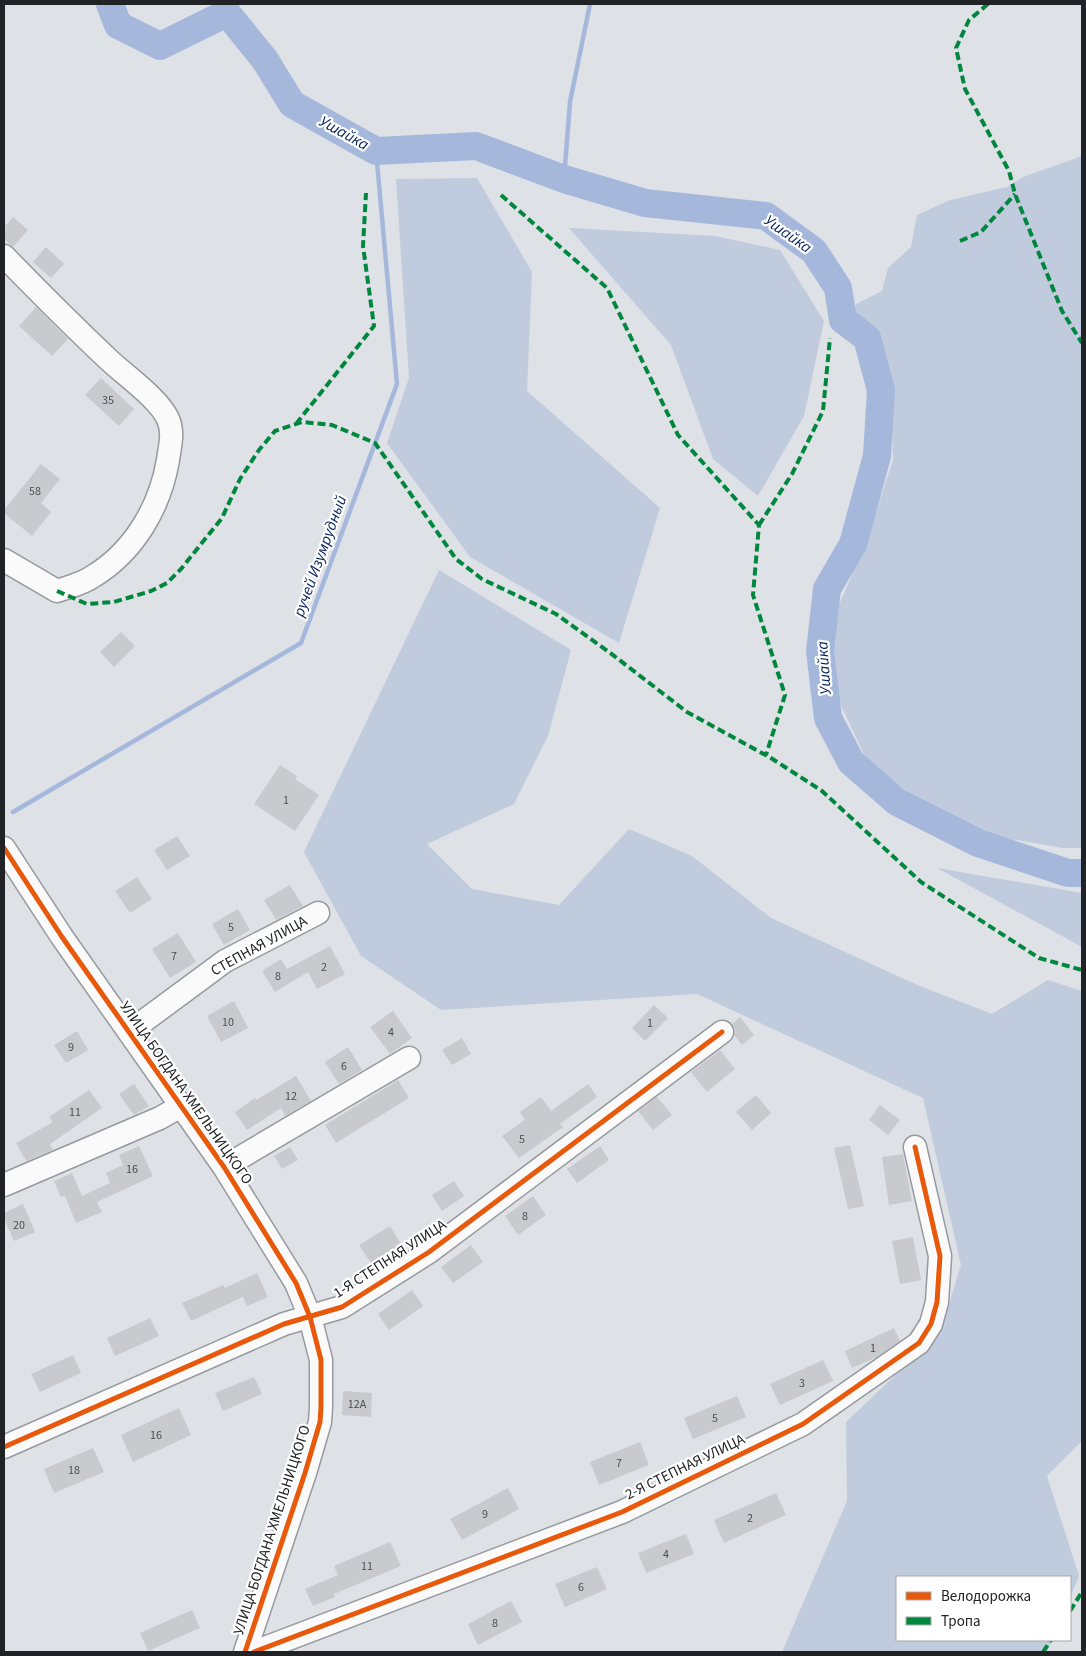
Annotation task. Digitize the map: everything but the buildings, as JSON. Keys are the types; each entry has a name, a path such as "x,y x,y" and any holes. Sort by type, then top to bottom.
{"street":[{"path":"4,256 110,361 158,404 168,418 172,433 165,477 150,515 139,535 109,566 91,578 57,591 4,560"},
{"name":"УЛИЦА БОГДАНА ХМЕЛЬНИЦКОГО","path":"4,848 62,937 224,1167 296,1282 310,1317 321,1360 320,1422 305,1473 245,1652"},
{"name":"СТЕПНАЯ УЛИЦА","path":"129,1032 225,962 318,913"},
{"name":"1-Я СТЕПНАЯ УЛИЦА","path":"4,1447 284,1324 342,1307 429,1252 722,1032"},
{"path":"224,1167 410,1058"},
{"path":"4,1185 160,1118 180,1106"},
{"name":"2-Я СТЕПНАЯ УЛИЦА","path":"254,1652 622,1512 803,1424 919,1343 931,1324 938,1302 940,1256 915,1147"}],"shaded area":[{"path":"1082,156 1082,848 1063,848 983,834 923,803 868,763 839,701 830,666 832,621 867,540 893,460 891,388 881,338 852,318 856,304 882,291 888,268 911,247 917,215 950,200 1007,187 1023,177"},
{"path":"477,178 532,272 527,391 660,508 619,643 470,557 387,443 409,378 396,179"},
{"path":"569,228 715,236 780,250 824,321 804,416 758,496 713,459 671,345"},
{"path":"439,570 571,650 548,736 514,804 427,844 472,889 559,905 629,829 692,856 771,918 915,984 992,1014 1048,980 1082,991 1082,1441 1047,1476 1079,1576 1071,1596 1071,1576 896,1576 896,1641 1052,1641 1047,1652 782,1652 847,1501 846,1422 940,1333 961,1265 923,1098 697,994 441,1010 361,956 304,852"},
{"path":"937,868 1082,893 1082,947"}],"waterway":[{"name":"Ушайка","path":"110,4 118,25 160,46 227,13 265,60 292,104 376,151 476,146 564,179 645,203 766,216 814,251 838,288 843,320 867,338 881,390 877,456 853,544 827,589 820,651 828,718 851,762 897,802 978,843 1068,873 1082,873"},
{"path":"564,179 570,102 590,4"},
{"name":"ручей Изумрудный","path":"13,812 301,643 397,384 376,151"}],"marked path":[{"path":"988,4 969,20 956,48 965,89 1009,171 1015,194 1062,311 1082,343"},
{"path":"296,424 374,326 363,246 366,193"},
{"path":"960,241 981,232 1015,194"},
{"path":"501,195 607,288 678,435 759,525 753,595 785,695 766,755"},
{"path":"759,525 792,474 823,411 830,338"},
{"path":"57,591 87,604 114,602 151,591 167,583 181,569 222,518 240,479 259,450 275,431 302,422 332,425 375,443 456,559 482,579 556,614 687,712 771,758 822,791 921,882 1039,958 1082,970"},
{"path":"1071,1609 1082,1592"},
{"path":"1043,1652 1050,1641"}],"cycle path":[{"path":"4,848 62,937 224,1167 296,1283 310,1317 321,1360 320,1422 305,1473 245,1652"},
{"path":"4,1447 284,1324 342,1307 429,1252 722,1032"},
{"path":"254,1652 622,1512 803,1424 919,1343 931,1324 937,1302 940,1256 915,1147"}]}
